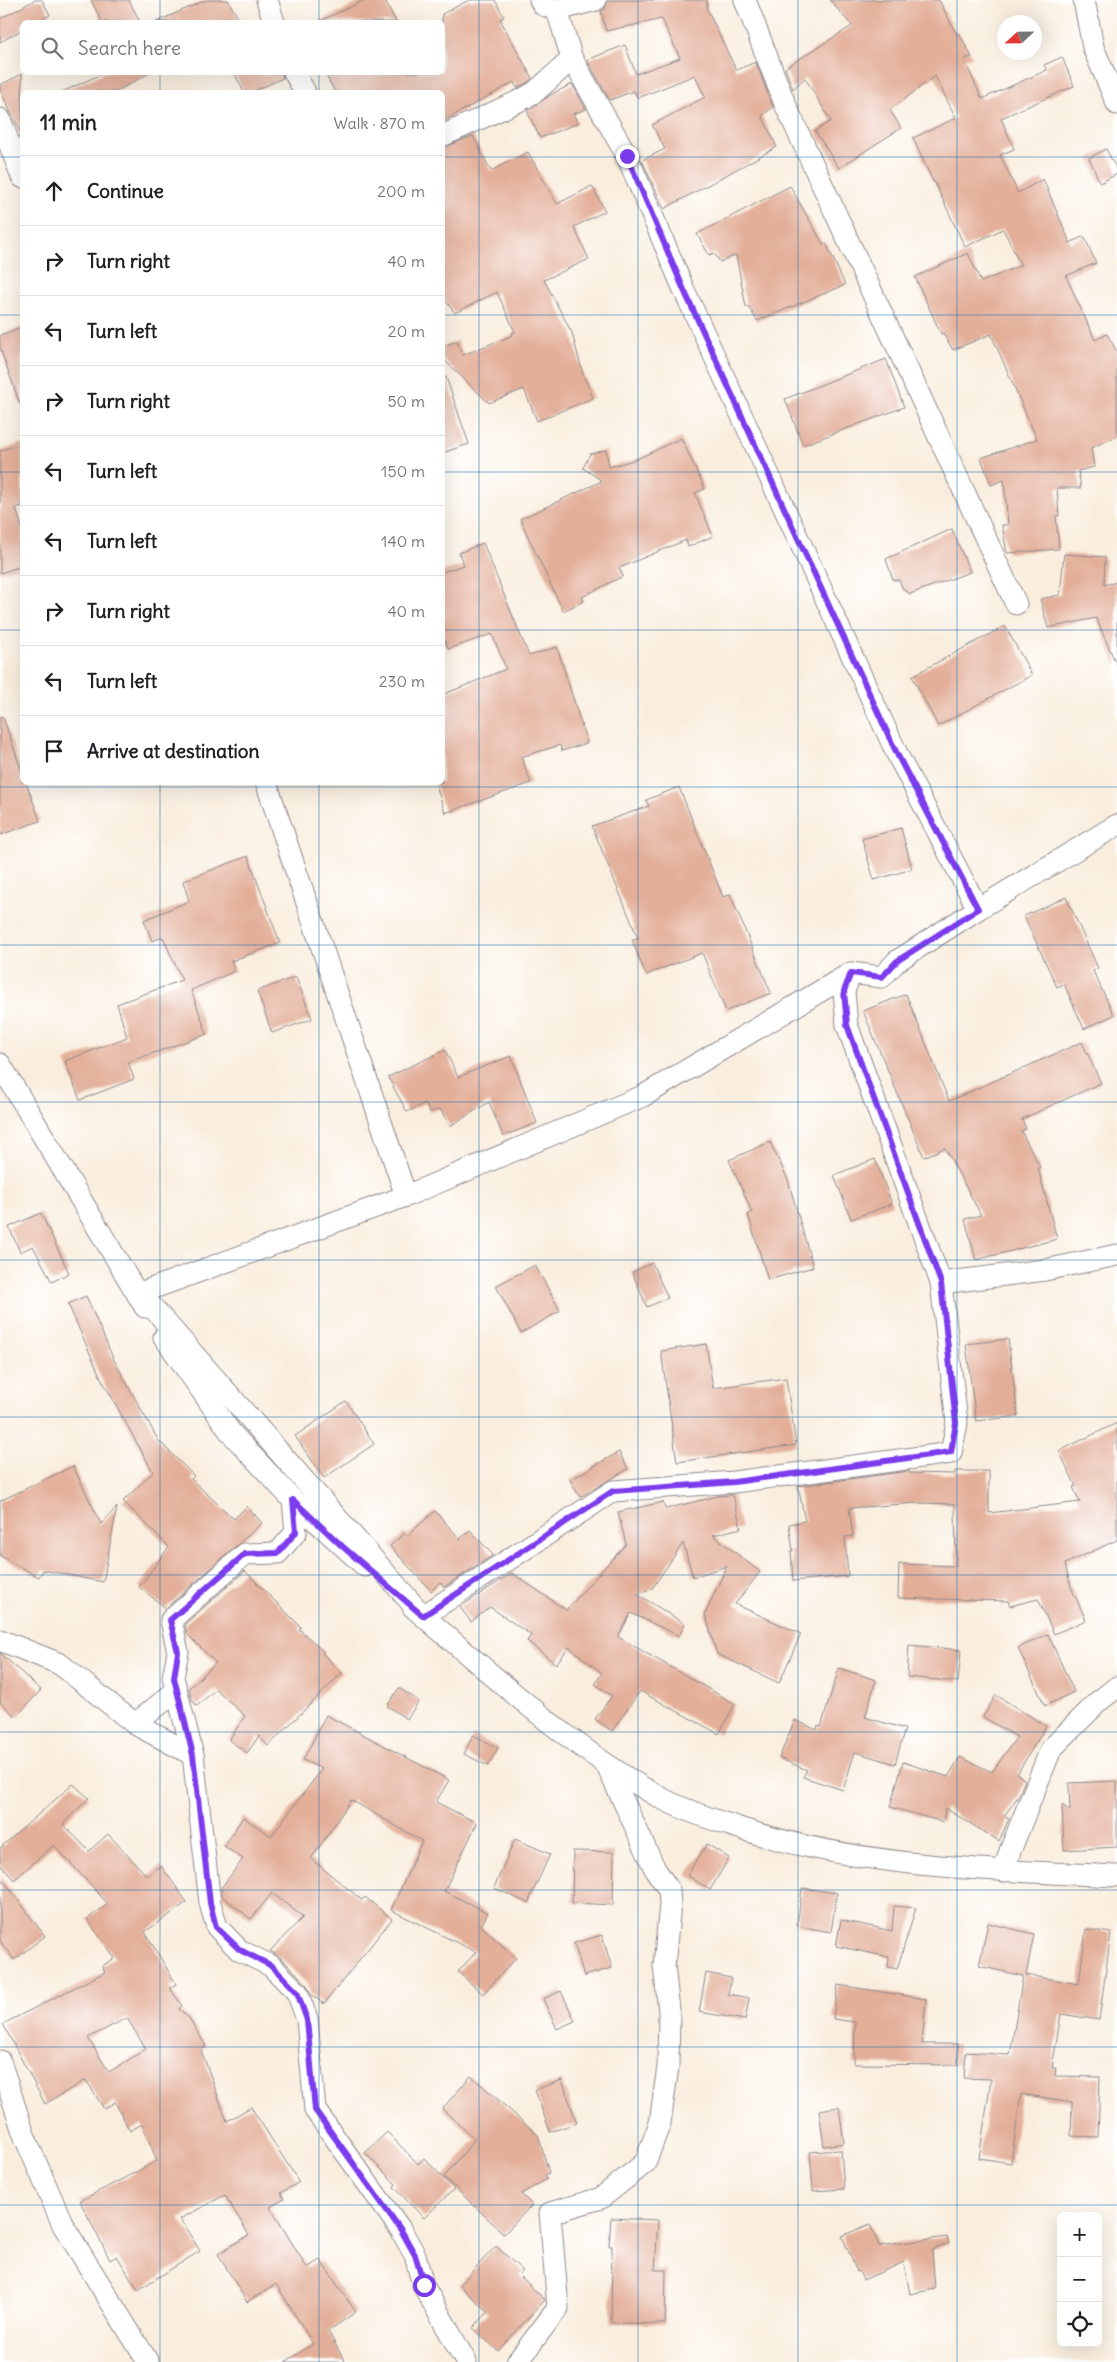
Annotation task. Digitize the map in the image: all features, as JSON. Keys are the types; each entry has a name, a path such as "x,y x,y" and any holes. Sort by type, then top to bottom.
{"street":[{"path":"267,0 273,20"},
{"path":"596,0 549,5 572,58 627,156 684,290 898,756 978,909"},
{"path":"745,0 785,104 1016,604"},
{"path":"1084,0 1094,47 1117,104"},
{"path":"445,135 535,92 572,58"},
{"path":"296,75 304,90"},
{"path":"0,119 20,172"},
{"path":"267,785 406,1196"},
{"path":"423,1616 140,1293 406,1196 643,1096 851,973 882,977 897,961 978,909 1117,825"},
{"path":"423,1616 613,1491 734,1482 951,1452 956,1423 941,1283 847,1025 844,991 851,973"},
{"path":"0,1064 68,1182 183,1366 231,1433 293,1500 342,1546 542,1716 607,1766 663,1799 724,1823 792,1845 862,1858 938,1867 1117,1876"},
{"path":"941,1283 1045,1270 1117,1255"},
{"path":"293,1500 296,1532 278,1553 245,1554 170,1620 178,1652 174,1678 193,1755 210,1903 216,1927 240,1950 272,1966 297,1992 307,2020 315,2110 401,2230 415,2255 424,2285 466,2362"},
{"path":"0,1640 60,1664 135,1724 193,1755"},
{"path":"1004,1870 1051,1749 1098,1701 1117,1688"},
{"path":"135,1724 176,1691"},
{"path":"517,2362 558,2308 550,2213 602,2198 645,2164 660,2124 668,2067 668,2010 664,1966 670,1904 669,1890 641,1841 607,1766"},
{"path":"0,2061 24,2135 63,2224 148,2362"}],"building":[{"path":"35,0 42,0 50,15 41,20 20,20 20,31 0,42 0,19"},
{"path":"91,0 129,0 139,20 101,20"},
{"path":"206,0 228,0 239,20 161,20"},
{"path":"365,0 385,0 395,20 322,20"},
{"path":"469,0 495,0 504,17 500,19 532,78 517,88 514,82 445,120 445,90 334,90 326,75 445,75 445,20 442,20 442,14"},
{"path":"707,0 707,9 736,70 756,62 773,107 762,116 777,147 664,209 642,160 665,149 652,125 705,97 695,75 638,98 634,91 610,100 587,60 625,45 636,74 680,58 662,19 606,31 601,11 605,9 608,1"},
{"path":"830,0 939,0 957,35 959,33 972,57 964,59 982,99 1047,70 1044,65 1062,57 1074,86 1001,118 1014,149 1000,155 1018,193 1043,179 1070,243 1084,236 1096,263 1066,276 1095,340 1107,334 1117,352 1117,436 1091,448 1094,467 1078,471 1081,488 1057,488 1059,516 1056,516 1059,549 1007,553 1002,525 1008,525 1004,480 991,485 981,458 1037,439 991,334 953,350 943,333 941,334 915,277 968,253 981,282 1021,265 1003,229 965,247 933,182 913,138 956,118 935,76 890,110 901,128 839,168 815,131 831,121 805,78 793,89 785,68 852,26"},
{"path":"22,75 20,132 0,90 0,85"},
{"path":"99,75 146,75 119,90 66,90"},
{"path":"236,75 282,75 283,78 256,90 243,90"},
{"path":"572,84 586,109 573,114 578,123 540,138 527,111 552,94"},
{"path":"473,136 491,171 528,152 557,204 592,186 605,211 574,227 589,259 544,280 572,333 583,374 593,398 537,421 524,389 489,403 445,361 445,346 457,341 463,355 513,335 512,333 515,332 497,292 455,313 445,300 445,147"},
{"path":"1106,149 1117,170 1117,174 1100,183 1089,158"},
{"path":"790,186 823,244 826,243 845,285 757,321 749,307 746,307 736,255 720,262 714,253 709,255 697,234"},
{"path":"20,328 20,404 0,348 0,335"},
{"path":"886,359 904,407 803,445 785,399"},
{"path":"445,377 446,377 469,444 445,452"},
{"path":"681,438 705,489 695,493 713,536 688,547 686,540 619,568 623,576 582,597 584,601 563,611 520,519 602,481 583,468 590,454 606,450 609,467 637,459"},
{"path":"20,444 20,507 16,508 20,521 20,567 0,573 0,451"},
{"path":"952,529 970,572 910,594 903,589 899,580 893,580 886,559"},
{"path":"483,543 529,656 557,647 587,743 562,751 560,745 521,757 531,783 445,813 436,785 445,785 445,694 506,669 492,634 448,649 445,642 445,571 464,565 459,553"},
{"path":"1064,554 1105,557 1104,585 1117,582 1117,666 1096,618 1048,628 1040,599 1060,595"},
{"path":"1005,626 1032,675 938,726 912,676"},
{"path":"0,717 3,717 20,766 20,785 27,785 40,821 0,835"},
{"path":"679,787 723,897 730,894 771,993 726,1011 702,953 646,975 632,940 638,938 592,826 649,806 646,800"},
{"path":"901,828 912,869 874,880 862,839"},
{"path":"248,856 280,943 231,961 235,971 191,990 207,1034 128,1062 134,1079 80,1100 65,1061 127,1037 117,1004 182,980 163,937 152,941 144,920 189,901 183,881"},
{"path":"1066,897 1098,968 1093,971 1114,1015 1084,1029 1064,984 1057,987 1024,916"},
{"path":"296,977 312,1019 272,1033 257,991"},
{"path":"906,994 949,1101 1082,1042 1101,1083 1022,1119 1026,1129 1021,1131 1040,1167 1038,1168 1057,1239 976,1260 965,1219 981,1215 945,1148 924,1157 863,1011"},
{"path":"445,1050 458,1077 511,1056 537,1123 503,1136 489,1102 450,1126 440,1109 430,1112 425,1103 407,1112 388,1077"},
{"path":"770,1142 788,1180 813,1267 768,1280 748,1214 752,1212 729,1160"},
{"path":"875,1159 892,1204 851,1219 834,1175"},
{"path":"41,1213 69,1273 52,1282 33,1246 20,1252 9,1227"},
{"path":"652,1263 668,1298 647,1307 632,1272"},
{"path":"535,1265 560,1311 521,1333 496,1286"},
{"path":"86,1296 114,1360 158,1440 194,1476 191,1479 234,1519 247,1506 262,1523 166,1608 139,1587 169,1547 123,1501 153,1472 101,1378 68,1304"},
{"path":"1008,1339 1018,1416 976,1421 966,1344"},
{"path":"706,1344 713,1388 786,1378 796,1445 677,1462 661,1351"},
{"path":"346,1401 374,1444 324,1478 295,1436"},
{"path":"1117,1423 1117,1540 1065,1564 1071,1587 1086,1620 1054,1634 1038,1599 1010,1606 1008,1601 898,1598 899,1564 956,1566 955,1504 917,1503 849,1508 853,1536 845,1537 848,1576 793,1581 791,1551 793,1551 789,1524 805,1521 798,1486 909,1471 909,1473 955,1474 955,1471 989,1471 989,1513 1080,1502 1073,1487 1076,1486 1059,1451"},
{"path":"619,1452 628,1469 580,1497 570,1480"},
{"path":"73,1466 101,1524 117,1507 103,1582 43,1570 39,1577 0,1556 0,1501"},
{"path":"733,1495 741,1528 713,1535 760,1572 735,1604 801,1634 779,1683 717,1654 705,1614 727,1566 693,1577 683,1543 651,1590 637,1594 685,1624 679,1636 631,1613 618,1637 735,1704 719,1734 640,1691 612,1731 595,1719 612,1696 595,1684 602,1673 569,1647 556,1664 527,1641 531,1635 490,1607 471,1622 460,1607 512,1573 566,1610 626,1544 618,1512 663,1502 665,1509 718,1496"},
{"path":"435,1511 460,1539 470,1530 493,1555 444,1587 440,1582 431,1591 390,1546 405,1533 407,1536"},
{"path":"245,1571 301,1627 299,1629 324,1652 322,1653 342,1673 268,1746 259,1736 247,1753 229,1740 245,1716 216,1689 197,1706 192,1700 189,1688 216,1663 187,1634 185,1624"},
{"path":"1048,1634 1074,1692 1045,1706 1018,1648"},
{"path":"909,1645 961,1650 958,1682 907,1677"},
{"path":"0,1653 41,1690 16,1717 0,1702"},
{"path":"839,1668 876,1680 865,1717 905,1729 895,1764 855,1752 843,1790 803,1777 807,1770 779,1758 795,1720 817,1730 818,1726 821,1727"},
{"path":"399,1688 419,1701 407,1719 387,1706"},
{"path":"996,1695 1046,1726 1017,1774 1025,1780 1019,1795 1004,1816 1009,1819 999,1841 945,1808 943,1822 890,1807 903,1762 948,1777 960,1757 992,1772 1017,1737 983,1717"},
{"path":"326,1715 449,1780 436,1802 477,1823 444,1891 488,1913 481,1926 516,1958 483,1994 458,1972 476,1952 391,1910 422,1841 351,1800 311,1859 362,1900 365,1897 392,1919 324,2004 311,1994 306,1983 280,1957 270,1951 303,1917 272,1893 251,1919 222,1896 221,1888 243,1859 224,1846 243,1817 271,1836 322,1769 303,1760"},
{"path":"473,1735 498,1748 488,1766 464,1754"},
{"path":"1117,1781 1117,1847 1064,1850 1062,1805 1070,1811 1069,1783"},
{"path":"73,1784 89,1798 63,1824 89,1851 108,1834 147,1876 161,1866 187,1902 145,1932 176,1984 170,1988 182,2006 179,2009 189,2018 206,2046 201,2050 227,2121 251,2107 299,2182 281,2193 284,2199 270,2207 307,2268 320,2260 356,2312 328,2331 345,2362 285,2362 313,2344 276,2284 247,2302 218,2254 249,2235 225,2195 180,2219 200,2251 138,2290 117,2256 110,2260 80,2201 157,2161 142,2124 130,2131 115,2102 104,2109 86,2080 45,2104 3,2024 105,1972 102,1966 115,1958 87,1919 108,1904 54,1845 14,1880 0,1864 0,1848","holes":["127,2018 146,2049 109,2072 88,2038"]},
{"path":"515,1839 550,1854 528,1903 494,1888"},
{"path":"707,1844 729,1858 710,1890 687,1875"},
{"path":"573,1851 614,1852 613,1905 572,1903"},
{"path":"0,1876 45,1936 14,1960 0,1941"},
{"path":"802,1888 837,1893 831,1932 797,1926"},
{"path":"894,1906 916,1908 897,1969 888,1967 889,1957 836,1946 841,1920 892,1931"},
{"path":"988,1923 1034,1934 1026,1975 1079,1984 1086,1929 1111,1933 1099,2020 1061,2014 1052,2068 1056,2068 1055,2076 1100,2077 1098,2137 1071,2136 1072,2102 1021,2094 1011,2163 979,2158 991,2079 964,2078 966,2052 1010,2055 1023,1976 979,1966"},
{"path":"602,1935 612,1968 584,1976 574,1943"},
{"path":"706,1973 731,1978 728,1994 749,1998 745,2020 699,2012"},
{"path":"838,1985 926,1999 922,2044 958,2044 958,2065 854,2064 855,2022 833,2019"},
{"path":"561,1991 575,2021 557,2029 543,1999"},
{"path":"471,2076 538,2135 549,2173 545,2175 547,2179 521,2194 532,2205 504,2234 444,2177 475,2139 442,2109"},
{"path":"562,2080 577,2123 550,2132 535,2090"},
{"path":"839,2107 844,2143 824,2146 819,2110"},
{"path":"387,2132 418,2164 424,2158 454,2189 424,2218 394,2187 396,2184 365,2153"},
{"path":"841,2150 844,2189 813,2191 810,2152"},
{"path":"611,2218 658,2220 655,2270 666,2270 665,2324 611,2323 612,2246 609,2246"},
{"path":"870,2224 879,2246 947,2237 949,2243 932,2250 935,2289 910,2294 904,2262 863,2280 859,2271 857,2272 842,2236"},
{"path":"496,2246 523,2271 519,2275 545,2300 498,2351 473,2328 488,2312 459,2285"}],"route":[{"path":"424,2285 415,2255 401,2230 315,2110 307,2020 297,1992 272,1966 240,1950 216,1927 210,1903 193,1755 174,1678 178,1652 170,1620 245,1554 278,1553 296,1532 293,1500 342,1546 423,1616 613,1491 734,1482 951,1452 956,1423 941,1283 847,1025 844,991 851,973 882,977 897,961 978,909 898,756 684,290 627,156"}]}
